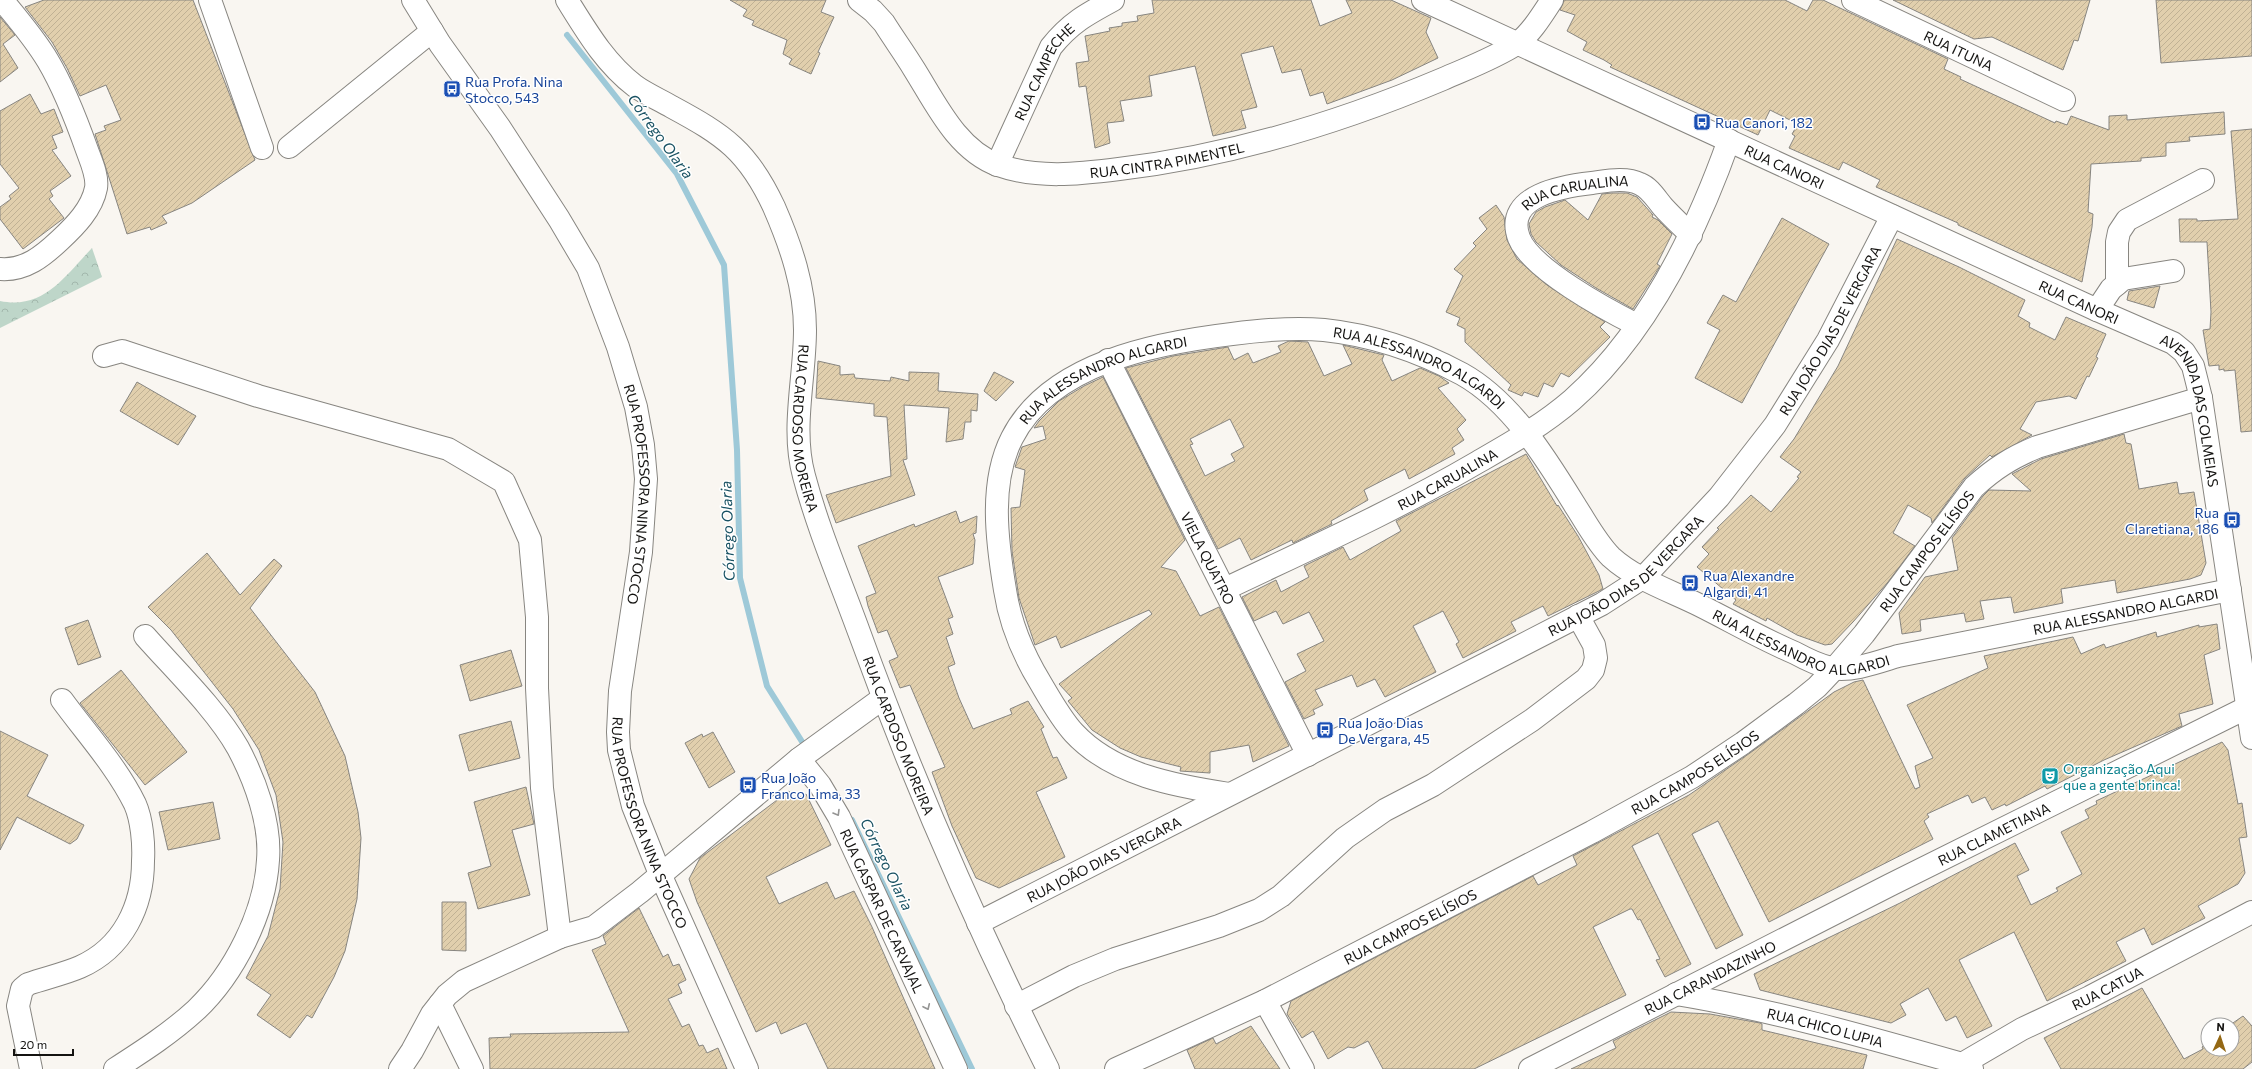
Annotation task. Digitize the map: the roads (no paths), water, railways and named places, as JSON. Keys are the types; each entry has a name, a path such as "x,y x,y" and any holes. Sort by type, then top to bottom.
{"street":[{"path":"0,269 22,267 35,261 51,248 78,222 88,208 96,186 88,151 62,87 47,60 2,0"},
{"path":"210,0 262,148"},
{"name":"RUA PROFESSORA NINA STOCCO","path":"413,0 432,31 534,177 588,268 618,347 636,407 643,445 646,479 641,552 620,691 618,732 624,772 633,806 660,874 747,1069"},
{"name":"RUA CARDOSO MOREIRA","path":"568,0 594,44 614,68 636,87 714,130 740,152 757,174 773,206 797,268 804,308 805,333 800,403 802,472 812,506 883,698 978,923 1016,1006 1048,1069"},
{"name":"RUA CAMPECHE","path":"997,165 1051,47 1064,31 1081,16 1113,0"},
{"name":"RUA CANORI","path":"1423,0 1518,42 1892,216 2147,332"},
{"name":"RUA CINTRA PIMENTEL","path":"868,4 884,23 957,136 978,155 997,165 1041,174 1068,174 1142,166 1197,157 1328,121 1413,92 1477,65 1518,42 1538,21 1552,0"},
{"name":"RUA ITUNA","path":"1853,0 2064,100"},
{"path":"289,147 432,31"},
{"name":"RUA CARUALINA","path":"1225,589 1398,507 1528,433 1573,399 1596,376 1637,326 1670,274 1706,204 1729,140"},
{"path":"2117,284 2117,242 2119,232 2127,220 2203,180"},
{"name":"RUA CARUALINA","path":"1637,326 1579,293 1538,262 1520,240 1517,232 1519,216 1525,206 1534,198 1557,188 1604,181 1634,181 1649,191 1691,235"},
{"name":"RUA JOÃO DIAS DE VERGARA","path":"1229,794 1578,616 1644,577 1676,545 1719,497 1775,425 1828,340 1892,216"},
{"path":"2097,310 2111,289 2123,279 2173,270"},
{"name":"RUA ALESSANDRO ALGARDI","path":"1229,794 1186,788 1151,778 1107,759 1075,734 1050,700 1026,658 1008,610 1001,564 998,519 999,477 1010,440 1029,411 1060,386 1108,360 1150,347 1209,336 1265,330 1323,330 1371,338 1419,353 1466,376 1493,398 1528,433 1598,540 1611,557 1644,577 1760,637 1834,669 1856,667 1898,656 2230,590"},
{"name":"AVENIDA DAS COLMEIAS","path":"2147,332 2173,343 2184,352 2192,366 2201,398 2252,738"},
{"path":"104,356 122,351 258,396 448,449 504,482 530,540 537,616 537,688 542,788 560,937"},
{"name":"VIELA QUATRO","path":"1108,360 1308,755"},
{"name":"RUA CAMPOS ELÍSIOS","path":"1116,1069 1265,1001 1592,832 1692,778 1796,704 1817,687 1864,634 1974,487 1993,469 2011,458 2037,447 2201,398"},
{"path":"1016,1006 1074,976 1115,959 1218,926 1259,910 1281,896 1345,838 1385,810 1433,785 1473,760 1532,720 1586,679 1593,670 1596,658 1594,645 1578,616"},
{"path":"115,1069 165,1037 197,1009 226,974 248,937 262,897 268,860 263,810 256,785 237,747 211,711 145,636"},
{"path":"400,1069 440,1004 464,981 560,937 594,928 802,756 861,712 883,698"},
{"path":"31,1069 18,1006 18,997 22,989 28,984 80,967 99,955 120,937 136,909 143,881 141,829 135,805 118,776 62,700"},
{"name":"RUA CLAMETIANA","path":"1890,885 2248,708"},
{"name":"RUA GASPAR DE CARVAJAL","path":"802,756 840,817 956,1069"},
{"name":"RUA JOÃO DIAS VERGARA","path":"978,923 1229,794"},
{"name":"RUA CARANDAZINHO","path":"1530,1069 1890,885"},
{"name":"RUA CATUA","path":"1967,1066 2022,1029 2111,986 2252,912"},
{"name":"RUA CHICO LUPIA","path":"1676,994 1736,1004 1827,1025 1967,1066"},
{"path":"1265,1001 1303,1069"},
{"path":"440,1004 472,1069"}],"waterway":[{"name":"Córrego Olaria","path":"567,35 677,174 724,265 737,450 740,578 767,686 806,748"},
{"name":"Córrego Olaria","path":"852,820 972,1069"}],"place":[{"name":"Rua Profa. Nina Stocco, 543","path":"452,89"},
{"name":"Rua Canori, 182","path":"1702,122"},
{"name":"Rua Claretiana, 186","path":"2232,520"},
{"name":"Rua Alexandre Algardi, 41","path":"1690,583"},
{"name":"Rua João Dias De Vergara, 45","path":"1325,730"},
{"name":"Organização Aqui que a gente brinca!","path":"2050,776"},
{"name":"Rua João Franco Lima, 33","path":"748,785"}]}
